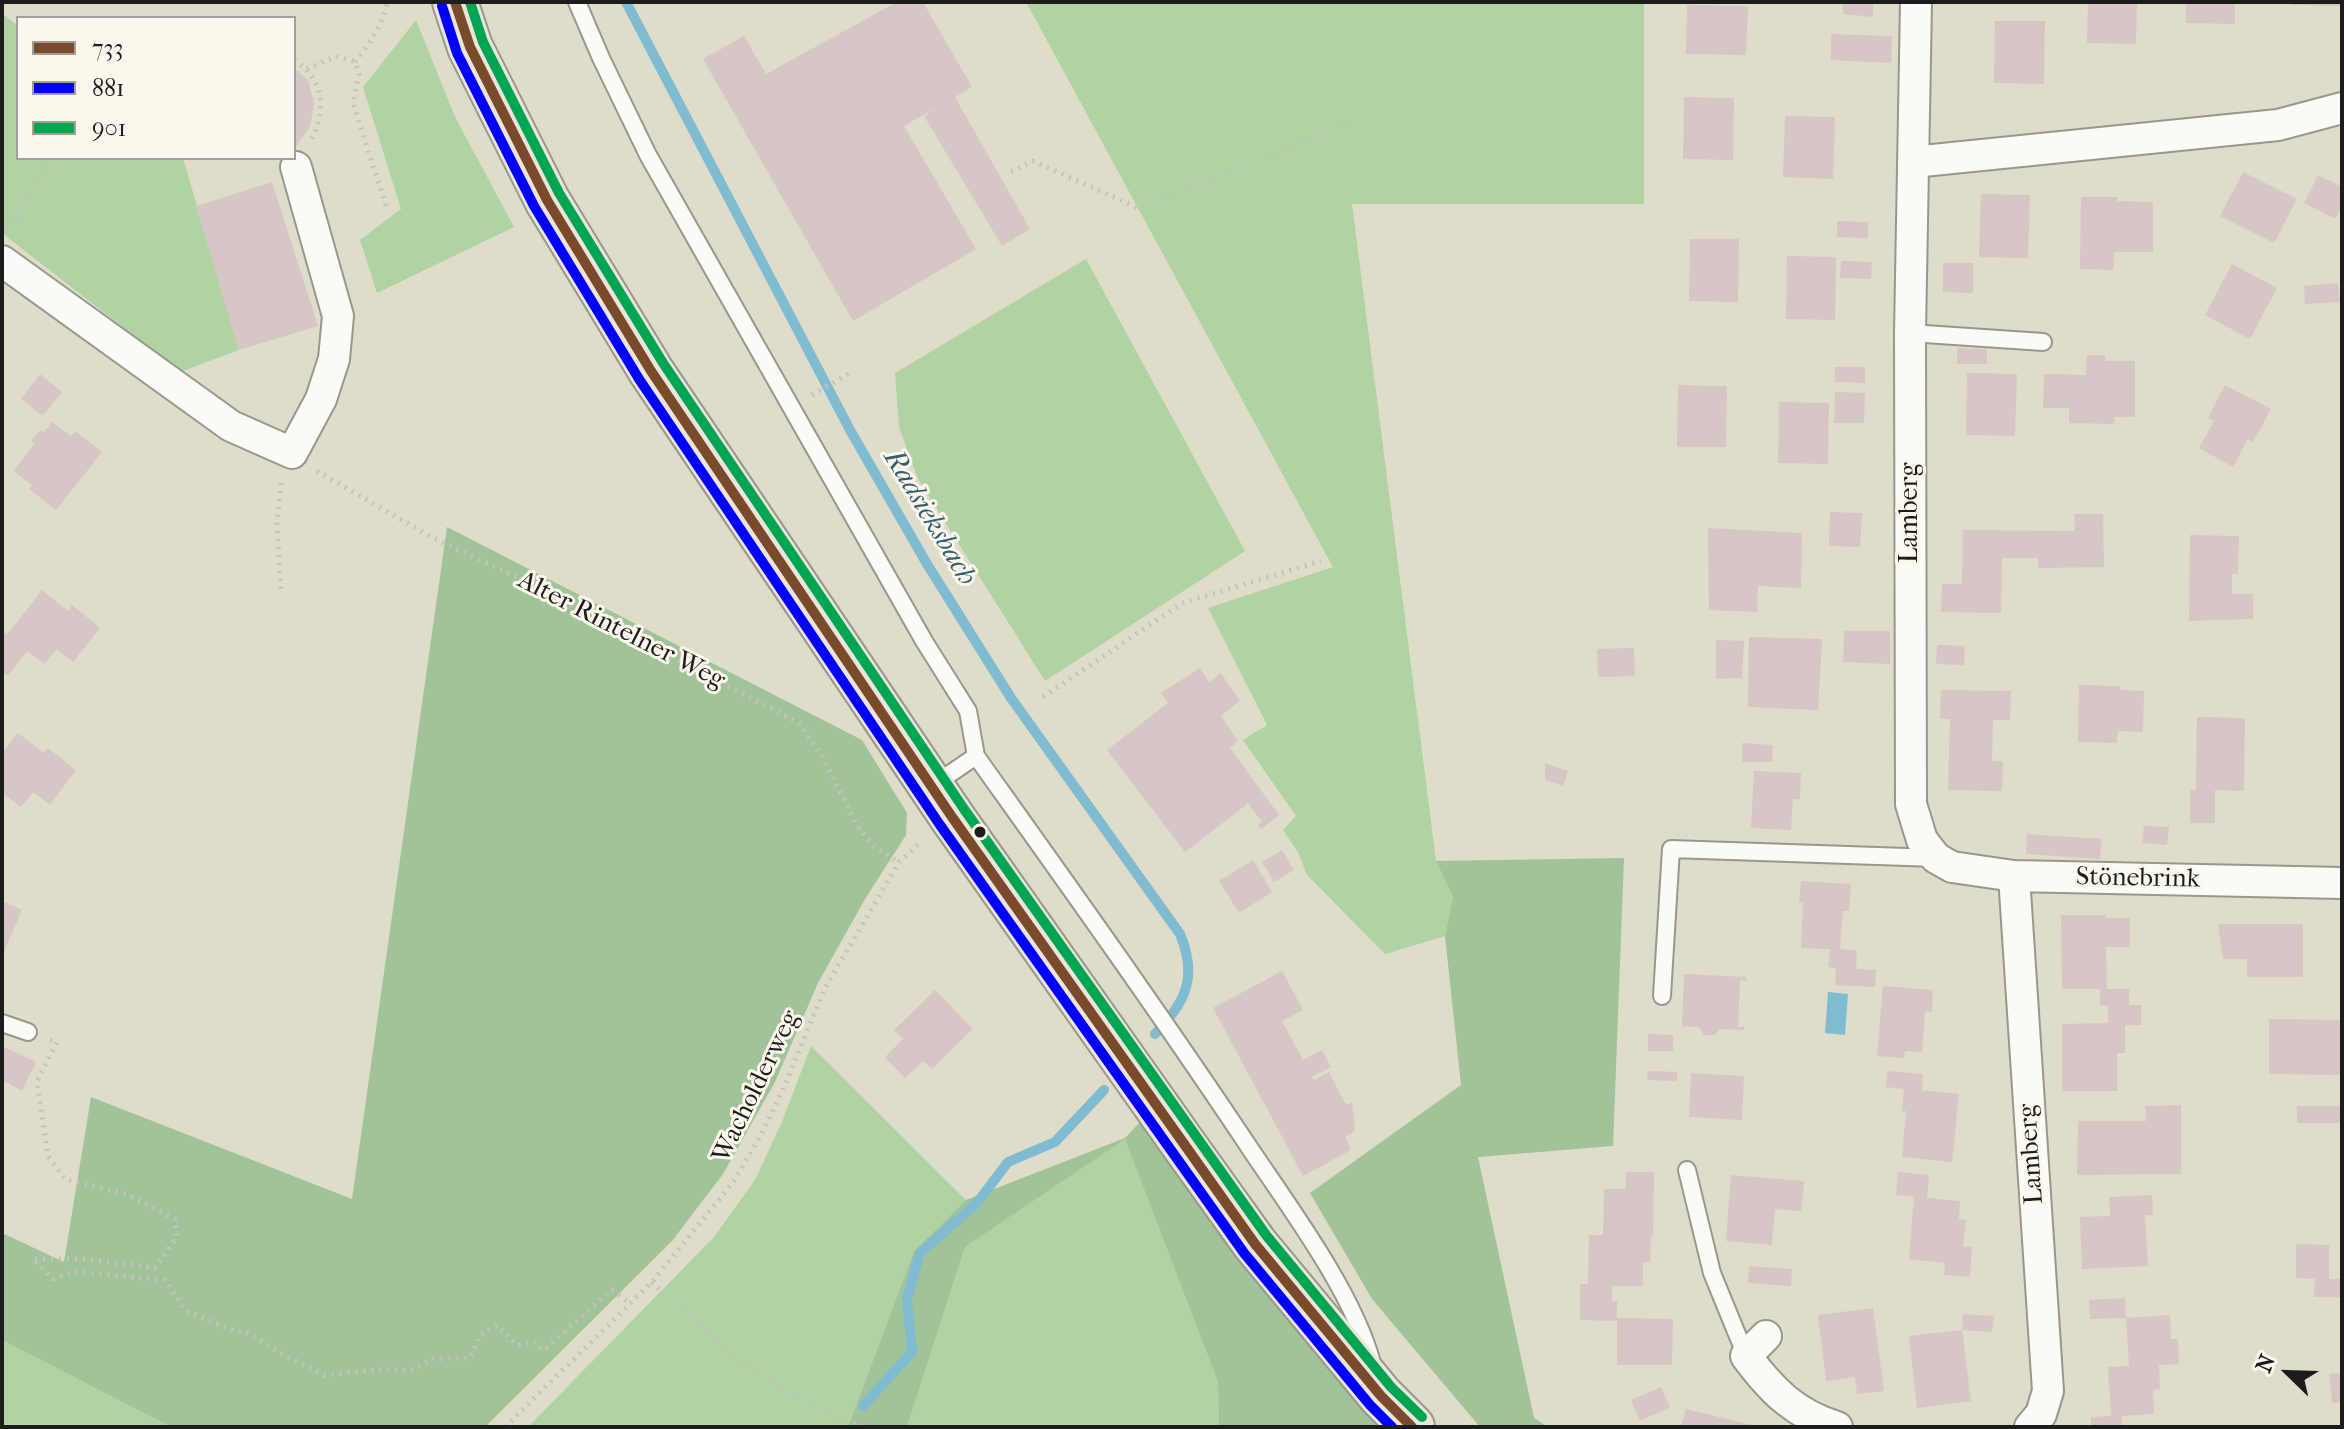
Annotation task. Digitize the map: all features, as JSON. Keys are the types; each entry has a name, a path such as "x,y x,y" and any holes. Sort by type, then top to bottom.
{"main road":[{"path":"455,2 470,47 547,200 651,371 942,802 1255,1244 1381,1396 1412,1427"}],"street":[{"name":"Lamberg","path":"1916,2 1910,333 1911,804 1922,840 1936,858"},
{"path":"1913,162 2278,125 2342,108"},
{"path":"2,261 231,426 292,453 321,399 334,359 338,316 296,167"},
{"name":"Stönebrink","path":"1936,858 1952,867 2014,876 2342,883"},
{"name":"Lamberg","path":"2014,876 2048,1391 2041,1423"},
{"path":"1756,1346 1766,1383 1796,1410 1837,1427"}],"lane":[{"path":"577,2 648,155 924,641 968,711 976,756 1160,1013 1289,1206 1332,1276 1366,1342 1381,1396"},
{"path":"1910,333 2043,342"},
{"path":"942,802 976,756"},
{"path":"1662,996 1671,849 1936,858"},
{"path":"2,1023 28,1032"},
{"path":"1687,1170 1712,1273 1756,1346"}],"path":[{"path":"355,62 370,42 386,11 387,2"},
{"path":"307,69 336,56 355,62"},
{"path":"296,61 307,69 321,91 317,129 296,167"},
{"path":"355,62 359,74 353,103 386,206"},
{"path":"1011,172 1033,161 1138,208 1357,120"},
{"path":"2,242 51,160"},
{"path":"790,407 850,373"},
{"path":"281,593 277,523 282,477 292,453"},
{"name":"Alter Rintelner Weg","path":"292,453 333,482 433,538 542,589 799,723 822,756 857,825 873,846 899,862"},
{"path":"1043,697 1182,603 1321,561"},
{"name":"Wacholderweg","path":"505,1427 652,1282 734,1181 785,1085 825,988 899,862 942,802"},
{"path":"28,1032 57,1042 37,1081 48,1156 65,1179 128,1195 175,1219 177,1237 155,1268 85,1259 33,1259 53,1279 76,1272 165,1280 186,1311 237,1332 246,1332 325,1375 386,1369 409,1371 433,1359 470,1358 480,1335 497,1325 517,1345 533,1341 544,1350 612,1290 631,1304"},
{"path":"652,1282 730,1354 819,1411 863,1427"}],"green space":[{"path":"1026,2 1644,2 1644,204 1352,204 1436,861 1453,897 1445,936 1385,954 1307,875 1298,852 1283,830 1296,816 1243,740 1267,725 1208,608 1333,567"},
{"path":"2,13 16,24 16,160 184,160 239,350 180,372 2,233"},
{"path":"416,20 455,117 514,227 377,293 360,240 401,209 363,87"},
{"path":"1086,259 1245,551 1045,681 918,479 899,427 895,373"},
{"path":"447,527 862,740 907,813 906,835 865,899 818,983 775,1082 723,1174 672,1241 485,1427 171,1427 2,1340 2,1233 64,1262 91,1097 352,1199"},
{"path":"1624,858 1613,1146 1478,1157 1534,1418 1548,1427 1480,1427 1372,1299 1310,1193 1461,1085 1445,936 1453,897 1436,861"},
{"path":"811,1046 966,1200 914,1251 848,1427 528,1427 714,1237 755,1180 782,1122"},
{"path":"1141,1121 1382,1427 1219,1427 1218,1382 1125,1139 965,1247 907,1427 848,1427 914,1251 966,1200 1125,1138"},
{"path":"1125,1138 1218,1382 1219,1427 907,1427 965,1247"},
{"path":"2,1340 171,1427 2,1427"}],"water":[{"path":"1828,992 1848,994 1845,1035 1825,1033"}],"building":[{"path":"897,2 923,2 972,87 955,97 1030,229 1002,246 924,116 937,107 904,126 976,249 853,321 703,59 744,36 766,74"},
{"path":"1843,2 1873,2 1873,17 1843,14"},
{"path":"2088,2 2137,2 2136,44 2087,43"},
{"path":"2186,2 2235,2 2235,24 2186,23"},
{"path":"2290,2 2340,2 2340,6 2290,5"},
{"path":"1687,5 1748,6 1746,55 1686,54"},
{"path":"1995,21 2045,21 2044,84 1994,83"},
{"path":"1831,34 1892,36 1891,63 1831,60"},
{"path":"296,70 308,80 314,104 310,127 296,146"},
{"path":"1684,97 1734,98 1733,160 1683,159"},
{"path":"1785,116 1835,117 1833,179 1783,177"},
{"path":"2243,172 2297,199 2274,243 2220,216"},
{"path":"2318,175 2342,187 2342,206 2335,219 2304,203"},
{"path":"272,182 318,326 239,350 196,206"},
{"path":"1981,194 2030,195 2028,258 1979,257"},
{"path":"2081,197 2117,197 2117,201 2153,202 2153,252 2114,252 2113,270 2080,269"},
{"path":"1837,221 1868,222 1868,238 1837,237"},
{"path":"1690,239 1739,239 1738,302 1689,301"},
{"path":"1787,256 1836,257 1835,320 1786,319"},
{"path":"1841,261 1872,262 1871,279 1840,278"},
{"path":"1943,263 1973,263 1973,293 1943,292"},
{"path":"2232,264 2277,288 2250,339 2205,315"},
{"path":"2338,283 2340,302 2305,304 2304,286"},
{"path":"1957,348 1987,349 1987,364 1957,364"},
{"path":"2087,355 2105,355 2105,361 2135,361 2135,417 2115,417 2114,424 2069,423 2069,408 2043,408 2044,374 2086,375"},
{"path":"1835,367 1865,367 1865,383 1835,382"},
{"path":"1967,373 2017,374 2015,436 1966,435"},
{"path":"40,374 62,392 43,416 21,399"},
{"path":"1678,385 1727,386 1726,447 1677,447"},
{"path":"2225,385 2271,409 2253,442 2248,439 2233,467 2199,448 2214,421 2208,418"},
{"path":"1835,392 1865,393 1864,423 1834,423"},
{"path":"1779,402 1829,403 1828,464 1778,463"},
{"path":"52,422 71,436 75,431 102,452 56,510 29,489 32,485 14,471 34,444 31,441"},
{"path":"1830,512 1862,513 1860,547 1829,546"},
{"path":"2074,514 2103,514 2104,567 2038,568 2038,558 2002,558 2001,613 1941,612 1942,584 1962,584 1963,530 2075,531"},
{"path":"1708,528 1802,533 1801,588 1758,586 1757,612 1709,610"},
{"path":"2190,535 2239,536 2238,574 2232,574 2232,594 2253,594 2253,619 2189,621"},
{"path":"42,590 68,611 72,605 100,628 73,662 57,649 45,664 27,651 8,676 2,671 2,631 7,635"},
{"path":"1844,631 1890,631 1890,664 1843,662"},
{"path":"1749,637 1822,639 1818,710 1748,707"},
{"path":"1716,640 1744,641 1742,678 1716,679"},
{"path":"1937,645 1965,646 1964,665 1936,664"},
{"path":"1634,648 1635,676 1598,677 1597,649"},
{"path":"1200,668 1209,682 1221,673 1240,701 1221,716 1238,741 1230,748 1279,815 1261,829 1258,825 1262,822 1247,802 1185,852 1107,750 1168,703 1161,693"},
{"path":"2079,685 2120,686 2120,690 2144,691 2143,732 2118,731 2117,743 2078,742"},
{"path":"1941,690 2011,691 2010,720 1993,720 1992,761 2003,761 2002,791 1948,790 1950,719 1940,719"},
{"path":"2197,717 2245,718 2244,791 2215,790 2215,823 2190,823 2190,790 2196,790"},
{"path":"18,733 44,753 48,748 76,770 50,805 33,792 21,807 2,793 2,753"},
{"path":"1742,743 1773,745 1772,762 1742,762"},
{"path":"1545,763 1568,771 1563,786 1545,780"},
{"path":"1754,771 1801,773 1800,799 1793,799 1791,830 1751,828"},
{"path":"2144,826 2169,827 2167,845 2142,843"},
{"path":"2027,834 2102,839 2100,859 2026,854"},
{"path":"1282,850 1294,870 1274,882 1262,862"},
{"path":"1253,860 1272,892 1239,913 1219,881"},
{"path":"1801,881 1851,884 1849,911 1843,911 1840,949 1857,951 1856,969 1876,970 1875,987 1835,985 1836,968 1828,967 1830,949 1801,948"},
{"path":"2,901 22,910 2,956"},
{"path":"2061,915 2130,918 2130,947 2106,947 2107,989 2129,989 2129,1005 2141,1005 2141,1025 2125,1025 2125,1053 2117,1053 2117,1091 2062,1091 2062,1024 2108,1023 2108,1006 2100,1005 2100,989 2062,989"},
{"path":"2218,924 2303,924 2303,977 2247,977 2247,959 2223,959"},
{"path":"1282,971 1303,1010 1282,1021 1303,1060 1322,1050 1331,1067 1312,1077 1314,1080 1329,1072 1346,1105 1352,1102 1355,1131 1345,1137 1351,1150 1303,1176 1213,1008"},
{"path":"1684,974 1746,977 1746,981 1740,980 1738,1027 1744,1027 1744,1030 1720,1029 1715,1035 1704,1035 1699,1027 1682,1026"},
{"path":"1883,986 1933,990 1932,1012 1925,1011 1922,1052 1905,1051 1904,1058 1877,1056"},
{"path":"935,990 973,1029 932,1069 923,1061 905,1078 885,1057 903,1039 894,1030"},
{"path":"2269,1019 2342,1020 2342,1075 2269,1074"},
{"path":"1648,1034 1673,1035 1673,1051 1648,1051"},
{"path":"2,1046 36,1062 22,1091 2,1080"},
{"path":"1648,1071 1677,1072 1677,1081 1647,1080"},
{"path":"1887,1071 1923,1074 1922,1090 1959,1094 1952,1162 1902,1157 1906,1111 1902,1111 1904,1089 1886,1087"},
{"path":"1691,1073 1744,1076 1742,1120 1689,1117"},
{"path":"2181,1105 2181,1174 2077,1175 2078,1121 2146,1121 2145,1106"},
{"path":"2297,1106 2341,1106 2341,1123 2297,1123"},
{"path":"1626,1172 1654,1172 1653,1236 1650,1262 1643,1262 1643,1286 1612,1286 1612,1301 1617,1301 1617,1321 1580,1320 1580,1284 1588,1284 1589,1235 1603,1235 1604,1189 1626,1189"},
{"path":"1898,1172 1929,1175 1927,1198 1960,1201 1959,1219 1966,1220 1963,1246 1972,1247 1970,1277 1944,1275 1945,1263 1909,1259 1914,1197 1896,1195"},
{"path":"1731,1175 1804,1181 1801,1211 1775,1209 1772,1245 1726,1241"},
{"path":"2152,1195 2153,1215 2145,1215 2148,1266 2082,1269 2080,1217 2110,1216 2109,1197"},
{"path":"2296,1244 2329,1245 2329,1279 2342,1279 2342,1297 2314,1297 2315,1279 2296,1278"},
{"path":"1749,1266 1792,1269 1791,1286 1748,1283"},
{"path":"2125,1298 2126,1318 2090,1319 2089,1300"},
{"path":"1873,1308 1884,1391 1857,1394 1855,1377 1826,1381 1818,1315"},
{"path":"1963,1314 1994,1316 1992,1332 1962,1330"},
{"path":"2170,1315 2171,1339 2178,1339 2179,1364 2159,1365 2160,1389 2153,1390 2154,1414 2122,1416 2122,1427 2091,1427 2091,1417 2111,1416 2108,1367 2129,1366 2126,1318"},
{"path":"1617,1318 1673,1319 1672,1365 1617,1365"},
{"path":"1962,1330 1971,1401 1917,1408 1909,1336"},
{"path":"2342,1373 2342,1402 2332,1403 2329,1374"},
{"path":"1661,1387 1670,1407 1640,1421 1631,1400"},
{"path":"1686,1409 1756,1426 1756,1427 1681,1427"}],"waterway":[{"name":"Radsieksbach","path":"626,2 850,430 927,564 1011,698 1180,934 1188,963 1186,988 1175,1011 1155,1034"},
{"name":"Radsieksbach","path":"863,1406 912,1352 907,1299 920,1253 977,1203 1008,1162 1055,1142 1104,1090"}],"transit line":[{"name":"733","path":"455,2 470,47 547,200 651,371 952,817 1255,1244 1381,1396 1412,1427"},
{"name":"901","path":"470,2 483,42 559,193 663,363 964,809 1266,1235 1391,1387 1422,1417"},
{"name":"881","path":"442,6 457,53 534,206 639,379 940,825 1244,1253 1370,1405 1392,1427"}]}
